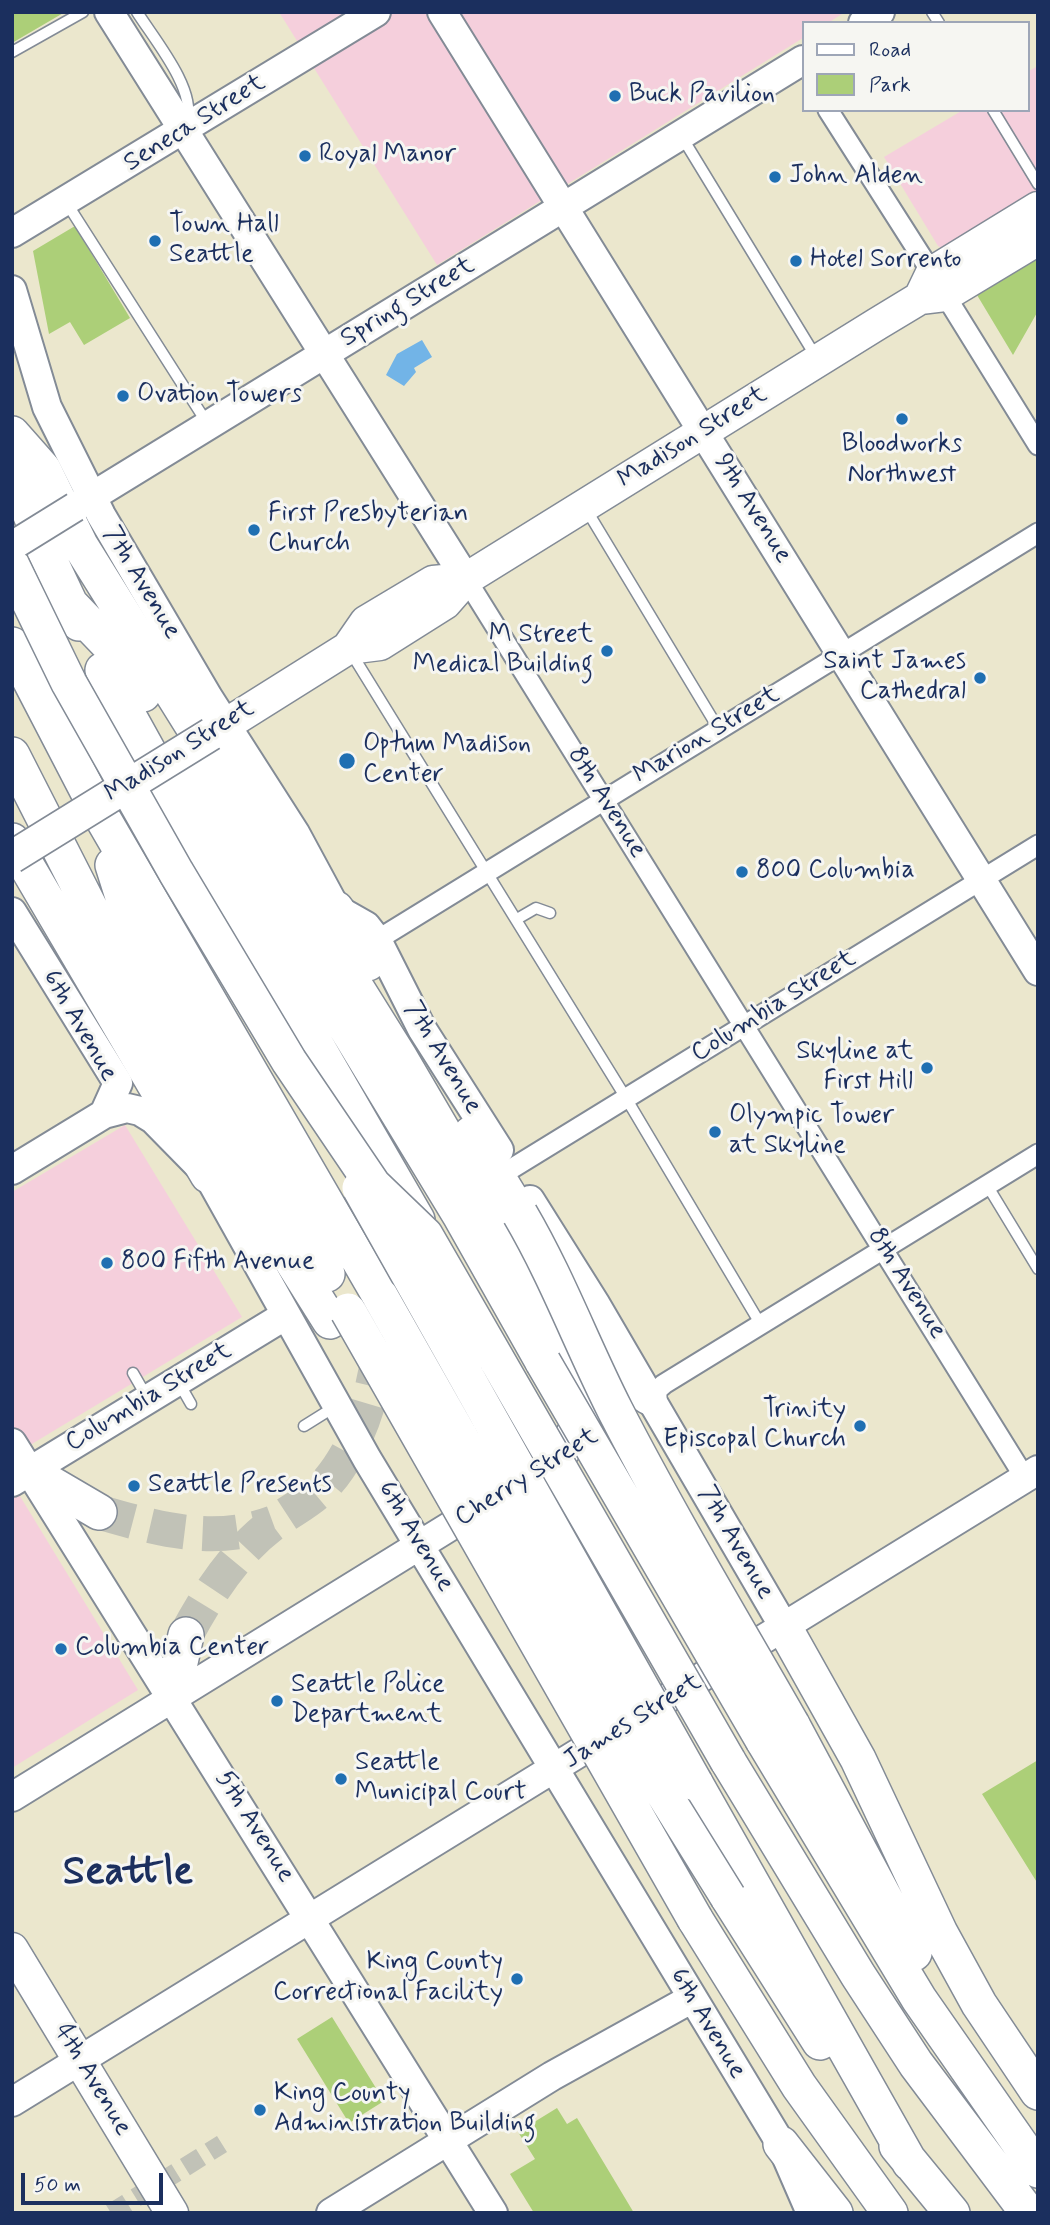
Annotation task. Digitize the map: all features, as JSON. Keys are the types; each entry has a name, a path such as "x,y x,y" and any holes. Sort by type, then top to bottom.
{"highway":[{"path":"12,434 43,469 80,545 219,772 393,1047 538,1294 581,1380 585,1400 585,1416 575,1438 553,1461"},
{"path":"12,468 68,602 186,820 727,1762 916,2064 1028,2213"},
{"path":"12,566 69,683 176,872 289,1061 373,1185 425,1235"},
{"path":"68,602 120,656 778,1732 998,2115 1038,2170"},
{"path":"12,645 95,805 380,1296 646,1765 738,1885 790,1928 916,2064"},
{"path":"12,755 156,1036 218,1143 415,1429 695,1919 799,2087 890,2213"},
{"path":"95,805 129,916 339,1316"},
{"path":"12,841 208,1175"},
{"path":"336,909 545,1257 606,1392 778,1732"},
{"path":"332,1138 695,1783 738,1885 802,2018 910,2163 952,2213"},
{"path":"538,1294 573,1338 607,1369 649,1397"},
{"path":"18,1465 99,1512"},
{"path":"784,1627 858,1759 946,1945 979,2004 1038,2092"},
{"path":"172,1699 186,1635"},
{"path":"781,2144 835,2213"}],"main road":[{"name":"Madison Street","path":"12,857 348,648 380,644 445,603 466,579 932,289 1038,208"},
{"name":"Madison Street","path":"932,289 1038,239"},
{"name":"4th Avenue","path":"12,1949 172,2213"}],"street":[{"name":"8th Avenue","path":"109,12 884,1249 1031,1474"},
{"name":"Seneca Street","path":"12,233 376,12"},
{"name":"9th Avenue","path":"442,12 1038,971"},
{"name":"Spring Street","path":"12,546 681,135 802,64"},
{"path":"829,112 932,289 1038,444"},
{"name":"7th Avenue","path":"12,290 41,393 84,503 219,729 295,833 336,909 366,926 377,940 422,1029 596,1305 784,1627"},
{"name":"Marion Street","path":"377,940 1038,533"},
{"name":"Columbia Street","path":"510,1169 1038,845"},
{"name":"6th Avenue","path":"12,912 118,1083 104,1114"},
{"name":"6th Avenue","path":"104,1114 123,1108 142,1112 153,1119 208,1175 336,1406 691,1999 781,2144 811,2213"},
{"path":"13,1169 104,1114"},
{"name":"Cherry Street","path":"12,1797 624,1418 649,1397 761,1325 1038,1154"},
{"name":"Columbia Street","path":"18,1465 148,1399 184,1393 286,1315"},
{"name":"5th Avenue","path":"18,1465 312,1919 493,2213"},
{"name":"James Street","path":"12,2102 555,1770 1031,1474"},
{"path":"334,2212 447,2139 552,2076 691,1999"}],"lane":[{"path":"12,52 83,12"},
{"path":"137,12 183,87 189,112 184,131"},
{"path":"994,112 1038,184"},
{"path":"681,135 818,361"},
{"path":"66,202 209,426"},
{"path":"584,506 718,728"},
{"path":"348,648 517,919 761,1325"},
{"path":"517,919 536,908 550,913"},
{"path":"987,1185 1038,1269"},
{"path":"133,1373 148,1399"},
{"path":"304,1426 336,1406"}],"shaded area":[{"path":"279,12 845,12 831,21 802,21 802,39 437,265"},
{"path":"1038,66 1038,200 949,252 938,246 884,157 960,112 1029,112 1029,71"},
{"name":"800 Fifth Avenue","path":"125,1125 242,1317 12,1456 12,1192"},
{"name":"Columbia Center","path":"12,1483 138,1690 12,1768"}],"green space":[{"path":"12,12 65,12 12,43"},
{"path":"75,226 130,318 84,345 70,322 49,334 33,251"},
{"path":"1038,258 1038,311 1013,355 977,295"},
{"path":"1038,1760 1038,1884 982,1794"},
{"path":"332,2017 384,2101 349,2123 297,2039"},
{"path":"557,2108 567,2124 577,2118 634,2213 534,2213 510,2174 535,2159 518,2132"}],"water":[{"path":"422,340 432,357 414,368 416,372 404,386 386,375 397,354"}],"tunnel":[{"path":"186,1635 213,1589 235,1560 260,1534 325,1485 345,1458 360,1427 371,1393 382,1319 383,1282 374,1215"},
{"path":"99,1512 164,1529 207,1534 251,1530 273,1523"},
{"path":"111,2213 222,2144"}],"place":[{"name":"Buck Pavilion","path":"615,96"},
{"name":"Royal Manor","path":"305,156"},
{"name":"John Alden","path":"775,177"},
{"name":"Town Hall Seattle","path":"155,241"},
{"name":"Hotel Sorrento","path":"796,261"},
{"name":"Ovation Towers","path":"123,396"},
{"name":"Bloodworks Northwest","path":"902,419"},
{"name":"First Presbyterian Church","path":"254,530"},
{"name":"M Street Medical Building","path":"607,651"},
{"name":"Saint James Cathedral","path":"980,678"},
{"name":"Optum Madison Center","path":"347,761"},
{"name":"800 Columbia","path":"742,872"},
{"name":"Skyline at First Hill","path":"927,1068"},
{"name":"Olympic Tower at Skyline","path":"715,1132"},
{"name":"800 Fifth Avenue","path":"107,1263"},
{"name":"Trinity Episcopal Church","path":"860,1426"},
{"name":"Seattle Presents","path":"134,1486"},
{"name":"Columbia Center","path":"61,1649"},
{"name":"Seattle Police Department","path":"277,1701"},
{"name":"Seattle Municipal Court","path":"341,1779"},
{"name":"King County Correctional Facility","path":"517,1979"},
{"name":"King County Administration Building","path":"260,2110"}],"district":[{"name":"Seattle","path":"128,1875"}]}
